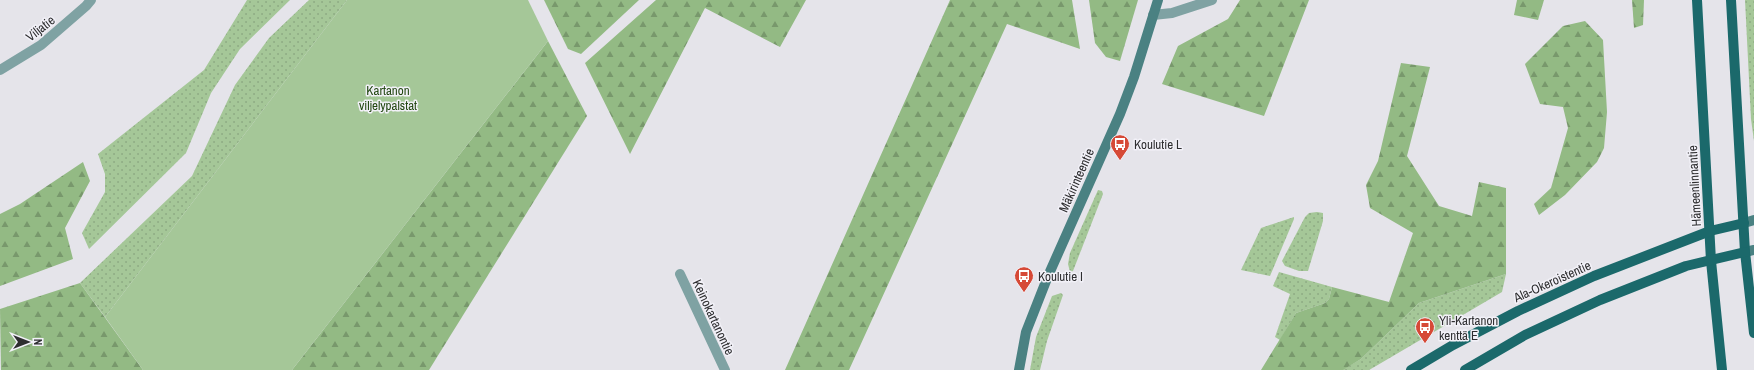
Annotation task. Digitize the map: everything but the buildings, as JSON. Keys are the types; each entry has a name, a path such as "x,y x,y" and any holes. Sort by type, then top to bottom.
{"main road":[{"name":"Hämeenlinnantie","path":"1697,0 1711,261 1722,370"},
{"path":"1731,0 1749,222 1754,333"},
{"name":"Ala-Okeroistentie","path":"1411,370 1453,345 1518,311 1594,276 1710,231 1749,222"},
{"path":"1465,370 1525,335 1600,300 1686,266 1750,251"}],"street":[{"name":"Viljatie","path":"0,70 41,45 91,0"},
{"name":"Mäkirinteentie","path":"1019,370 1026,332 1048,276 1120,114 1134,77 1158,0"},
{"path":"1153,15 1172,13 1212,0"},
{"name":"Keinokartanontie","path":"680,274 725,370"}],"green space":[{"path":"247,0 290,0 240,49 211,93 186,153 89,249 82,233 105,192 105,174 98,154 204,70"},
{"path":"309,0 347,0 105,317 80,283 192,176 235,85 269,38"},
{"name":"Kartanon viljelypalstat","path":"347,0 528,0 548,41 292,370 143,370 105,317"},
{"path":"544,0 639,0 581,54 568,49"},
{"path":"656,0 806,0 780,47 705,8 630,154 585,63"},
{"path":"950,0 1072,0 1080,49 1007,24 849,370 785,370"},
{"path":"1089,0 1138,0 1120,61 1106,57 1095,43"},
{"path":"1240,0 1309,0 1264,116 1162,84 1178,46 1228,19"},
{"path":"1517,0 1544,0 1538,20 1514,15"},
{"path":"1632,0 1644,0 1643,25 1634,28"},
{"path":"1745,0 1754,0 1754,141 1751,119"},
{"path":"1585,21 1603,40 1607,112 1604,148 1597,162 1565,195 1539,215 1534,204 1551,188 1568,128 1563,107 1540,104 1525,64 1563,26"},
{"path":"548,41 587,116 429,370 292,370"},
{"path":"1401,63 1430,67 1407,156 1439,206 1472,216 1479,182 1506,188 1506,274 1419,303 1361,359 1343,370 1261,370 1296,313 1325,303 1329,299 1332,287 1389,302 1413,233 1370,208 1366,185 1378,161"},
{"path":"83,162 90,181 65,228 73,259 0,286 0,214 20,204"},
{"path":"1098,190 1102,191 1103,194 1073,271 1070,272 1068,264 1070,253"},
{"path":"1309,213 1323,213 1323,221 1308,271 1299,271 1285,266 1282,261 1305,217"},
{"path":"1294,217 1270,276 1241,270 1261,228"},
{"path":"1279,272 1332,287 1329,299 1325,303 1296,313 1280,340 1275,337 1290,294 1273,286"},
{"path":"1506,274 1502,292 1376,366 1369,370 1342,370 1361,359 1419,303"},
{"path":"80,283 143,370 1,370 0,309"},
{"path":"1061,293 1063,295 1047,341 1040,370 1030,370 1036,337 1052,296"}],"place":[{"name":"Koulutie L","path":"1120,161"},
{"name":"Koulutie I","path":"1024,293"},
{"name":"Yli-Kartanon kenttä E","path":"1425,344"}]}
